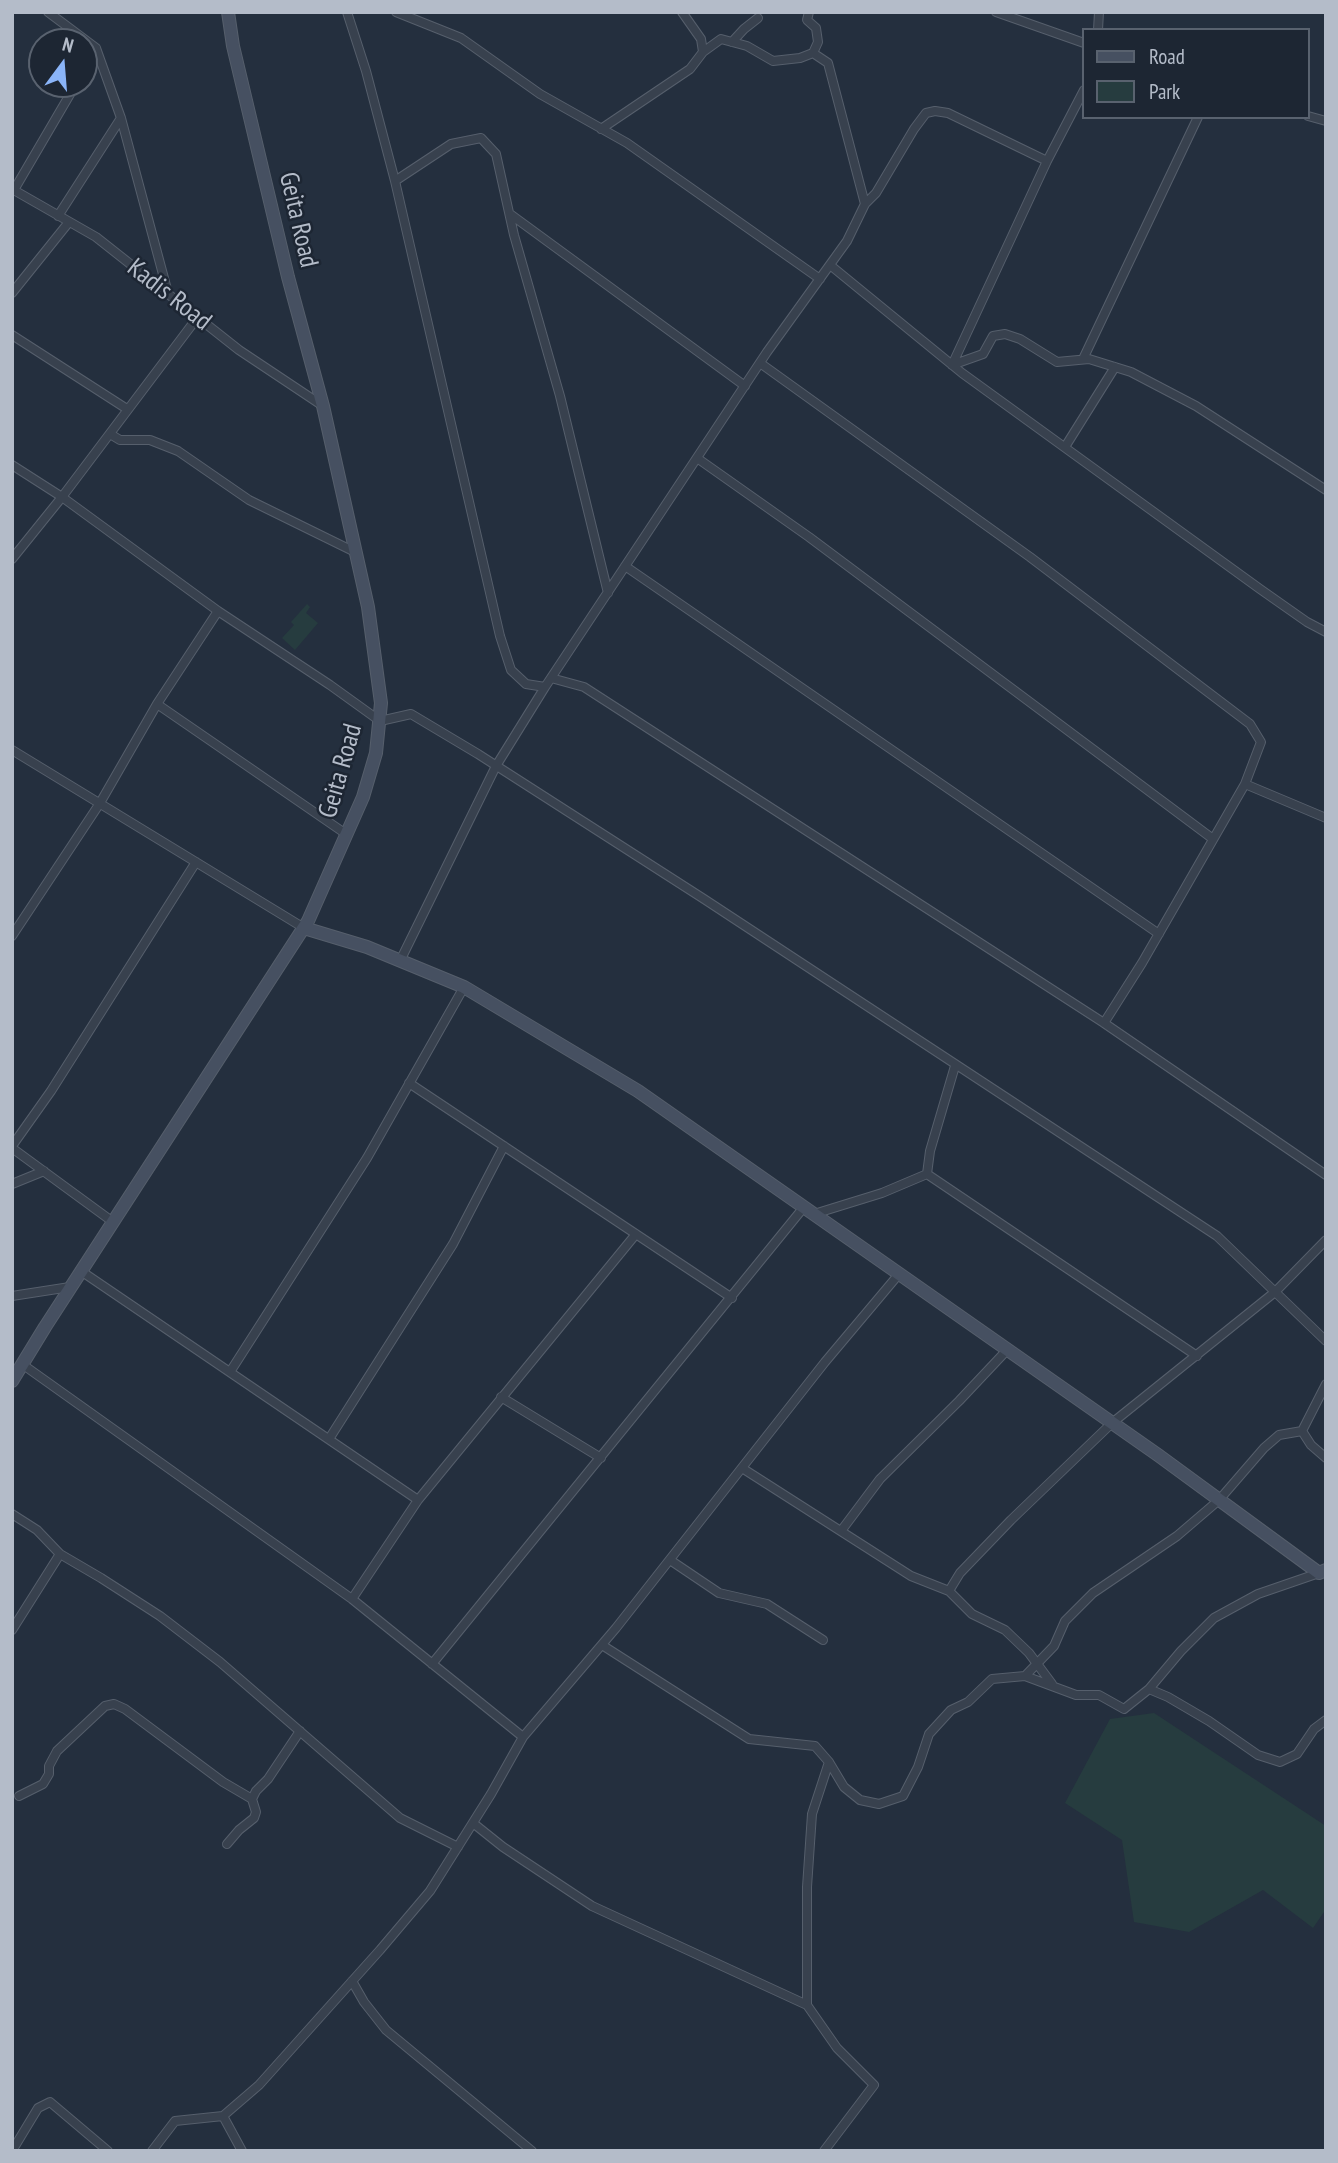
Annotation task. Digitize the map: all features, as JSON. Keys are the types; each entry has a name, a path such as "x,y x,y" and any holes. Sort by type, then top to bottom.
{"main road":[{"name":"Geita Road","path":"12,1381 70,1287 304,928 363,797 376,753 381,704 368,607 323,406 288,277 233,46 228,12"},
{"path":"304,928 367,947 464,986 638,1091 1322,1572"}],"street":[{"path":"347,12 366,71 395,181 500,636 511,670 526,684 545,687"},
{"path":"396,12 461,38 540,94 628,144 820,279"},
{"path":"682,12 701,39 703,52"},
{"path":"601,129 690,69 703,52 721,39 747,46 774,61 800,58 813,53 818,42 816,29 807,20 809,12"},
{"path":"996,12 1082,42"},
{"path":"52,13 71,28"},
{"path":"732,42 758,18"},
{"path":"813,53 828,63 865,204"},
{"path":"98,54 121,118 168,295"},
{"path":"952,365 1047,161 1082,94"},
{"path":"13,189 68,98"},
{"path":"400,961 496,766 545,687 760,363 847,241 865,204 876,193 926,113 948,113 1047,161"},
{"path":"58,216 121,118"},
{"path":"1083,359 1197,119"},
{"path":"395,181 451,144 481,138 496,154 560,396 608,593"},
{"name":"Kadis Road","path":"13,189 96,237 239,350 323,406"},
{"path":"510,214 745,386"},
{"path":"13,291 69,222"},
{"path":"830,265 952,365 1258,588 1326,632"},
{"path":"12,559 197,318"},
{"path":"952,365 983,354 993,336 1005,334 1020,339 1057,362 1089,359 1131,372 1196,406 1324,486"},
{"path":"12,335 127,409"},
{"path":"760,363 1030,557 1250,724 1261,742 1245,784 1159,934 1104,1023"},
{"path":"1065,447 1115,367"},
{"path":"110,434 120,440 150,440 178,452 249,500 355,551"},
{"path":"697,458 809,537 1213,839"},
{"path":"12,465 62,497 218,611 380,721 411,714 496,766 1217,1236 1326,1341"},
{"path":"625,566 1159,934"},
{"path":"12,936 100,803 157,704 218,611"},
{"path":"551,678 584,687 1104,1023 1326,1175"},
{"path":"157,704 346,834"},
{"path":"12,750 304,928"},
{"path":"1245,784 1326,818"},
{"path":"113,1222 12,1147 51,1091 196,862"},
{"path":"230,1372 367,1158 464,986"},
{"path":"927,1174 930,1151 955,1066"},
{"path":"409,1083 732,1298"},
{"path":"329,1439 453,1244 504,1146"},
{"path":"12,1184 44,1171"},
{"path":"432,1664 732,1298 809,1211 882,1193 927,1174"},
{"path":"927,1174 1197,1356"},
{"path":"352,1599 418,1500 636,1234"},
{"path":"949,1591 960,1573 1011,1520 1112,1423 1275,1292 1326,1240"},
{"path":"81,1271 418,1500"},
{"path":"152,2151 175,2121 223,2116 260,2084 430,1891 523,1737 602,1645 825,1362 899,1274"},
{"path":"12,1297 70,1287"},
{"path":"841,1531 880,1479 1007,1349"},
{"path":"22,1364 352,1599 523,1737"},
{"path":"1302,1431 1326,1384"},
{"path":"501,1397 601,1458"},
{"path":"1302,1431 1311,1445 1326,1458"},
{"path":"1025,1676 1054,1646 1065,1621 1093,1594 1177,1536 1219,1500 1264,1448 1279,1435 1302,1431"},
{"path":"742,1468 911,1576 949,1591 972,1614 1005,1630 1030,1653 1055,1688"},
{"path":"12,1514 37,1530 60,1554 160,1616 220,1662 400,1818 458,1847"},
{"path":"12,1630 60,1554"},
{"path":"670,1560 719,1593 767,1604 823,1640"},
{"path":"602,1645 749,1739 815,1746 829,1762 844,1787 860,1800 880,1804 903,1796 918,1767 929,1734 951,1710 968,1703 992,1679 1025,1676 1076,1695 1099,1695 1124,1709 1149,1689 1214,1618 1258,1594 1322,1572"},
{"path":"1149,1689 1168,1696 1258,1755 1280,1762 1297,1754 1314,1728 1326,1720"},
{"path":"19,1796 43,1784 57,1751 104,1706 114,1704 125,1709 223,1782 253,1799 256,1812 254,1818 227,1844"},
{"path":"253,1799 300,1731"},
{"path":"807,2006 807,1887 812,1814 829,1762"},
{"path":"473,1823 503,1847 592,1906 807,2006 837,2048 874,2085 824,2151"},
{"path":"352,1981 363,2002 386,2031 531,2151"},
{"path":"12,2151 38,2108 50,2102 108,2151"},
{"path":"223,2116 242,2151"}],"green space":[{"path":"307,604 310,607 306,613 318,623 295,650 282,638 294,625 291,622"},
{"path":"1154,1713 1326,1826 1326,1909 1313,1928 1263,1890 1189,1932 1134,1922 1122,1840 1065,1803 1110,1719"}]}
